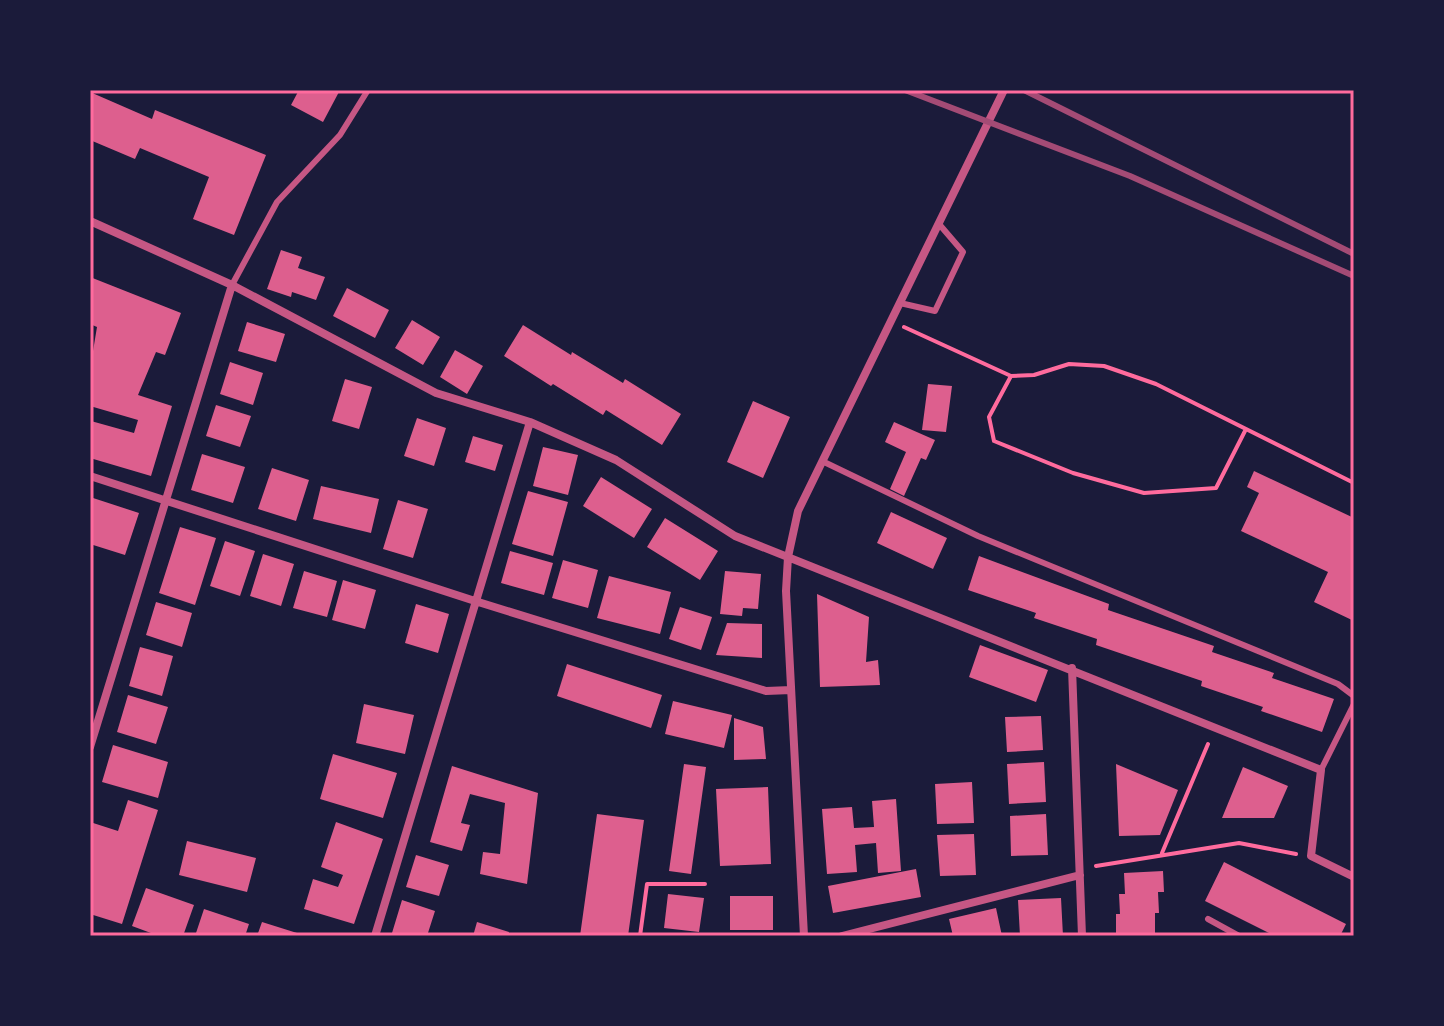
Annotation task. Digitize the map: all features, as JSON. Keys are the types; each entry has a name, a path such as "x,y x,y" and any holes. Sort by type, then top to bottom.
{"street":[{"path":"804,936 786,591 788,557 798,511 1004,90"},
{"path":"90,221 232,285 436,393 530,422 616,460 735,536 1321,770 1311,856 1354,877"},
{"path":"90,747 232,285"},
{"path":"375,936 530,422"},
{"path":"90,476 475,601 766,691 791,690"},
{"path":"1072,668 1082,936"},
{"path":"842,936 1080,875"}],"lane":[{"path":"232,285 277,202 340,135 368,90"},
{"path":"900,303 935,311 963,252 939,224"},
{"path":"822,461 978,536 1338,684 1354,696"},
{"path":"1321,770 1354,704"},
{"path":"1208,919 1239,936"}],"path":[{"path":"891,321 1011,376 1034,375 1069,364 1104,366 1156,384 1354,483"},
{"path":"1011,376 989,417 994,441 1073,473 1144,493 1216,488 1246,429"},
{"path":"1161,855 1215,727"},
{"path":"1080,875 1100,864 1239,843 1311,856"},
{"path":"640,936 647,884 705,884"}],"building":[{"path":"299,90 340,90 323,122 291,105"},
{"path":"90,92 152,119 155,110 266,155 234,235 193,219 209,177 140,148 135,159 90,140"},
{"path":"281,250 302,257 298,268 325,277 316,300 292,292 291,297 267,289"},
{"path":"90,277 181,313 165,355 156,352 138,395 172,406 151,476 90,458 91,421 134,433 138,420 90,406 93,382 90,381 90,369 97,327 90,324"},
{"path":"347,288 389,310 375,338 333,316"},
{"path":"412,320 440,337 423,365 395,348"},
{"path":"247,322 285,334 276,362 238,351"},
{"path":"523,325 623,383 625,379 681,414 662,445 606,410 603,415 553,384 551,386 504,356"},
{"path":"455,350 483,366 467,394 440,377"},
{"path":"230,362 263,373 253,405 220,394"},
{"path":"345,379 372,387 359,429 332,421"},
{"path":"928,384 952,386 946,432 922,430"},
{"path":"753,401 790,417 763,478 727,462"},
{"path":"216,405 251,416 240,447 206,436"},
{"path":"417,418 446,428 434,466 404,456"},
{"path":"894,422 935,440 926,460 921,458 904,496 890,489 906,452 885,442"},
{"path":"473,436 503,445 495,471 465,462"},
{"path":"543,447 578,455 568,495 533,486"},
{"path":"202,454 245,467 233,503 191,490"},
{"path":"272,468 309,480 296,521 258,509"},
{"path":"1254,471 1354,518 1354,621 1314,602 1328,572 1241,531 1259,493 1247,487"},
{"path":"601,477 652,509 634,538 583,506"},
{"path":"321,486 379,499 371,533 313,519"},
{"path":"528,491 568,502 553,556 512,544"},
{"path":"90,497 139,513 125,555 90,544"},
{"path":"398,500 428,509 413,558 383,549"},
{"path":"891,512 947,538 933,569 877,543"},
{"path":"665,518 718,551 700,580 647,547"},
{"path":"180,527 216,538 195,605 159,593"},
{"path":"225,541 255,551 240,596 210,586"},
{"path":"510,551 553,563 544,595 501,583"},
{"path":"263,554 294,564 281,606 250,596"},
{"path":"979,556 1109,604 1108,610 1214,646 1212,652 1274,673 1272,678 1334,699 1322,732 1261,711 1263,707 1201,686 1202,681 1096,645 1097,639 1034,618 1036,613 968,590"},
{"path":"563,560 598,570 588,608 552,598"},
{"path":"304,571 337,581 327,617 293,608"},
{"path":"725,571 761,574 758,609 743,608 742,616 720,614"},
{"path":"609,576 671,592 660,634 597,618"},
{"path":"343,580 376,590 365,629 332,620"},
{"path":"817,594 869,617 866,662 878,660 880,685 820,687"},
{"path":"156,602 192,613 182,647 146,635"},
{"path":"416,604 449,614 438,653 405,643"},
{"path":"680,607 712,617 701,650 669,639"},
{"path":"727,623 762,624 762,658 716,655"},
{"path":"980,645 1048,670 1036,702 969,677"},
{"path":"140,647 173,656 162,696 129,686"},
{"path":"567,664 662,695 651,728 557,696"},
{"path":"128,695 168,707 156,744 117,732"},
{"path":"673,701 732,715 724,748 665,734"},
{"path":"364,704 414,715 405,754 356,743"},
{"path":"1041,716 1043,750 1007,752 1005,717"},
{"path":"734,718 763,727 766,759 734,760"},
{"path":"113,745 168,762 158,798 102,782"},
{"path":"333,754 397,773 383,818 320,799"},
{"path":"1044,762 1046,802 1009,804 1007,764"},
{"path":"684,764 706,767 691,874 669,871"},
{"path":"1116,764 1178,790 1160,835 1119,836"},
{"path":"452,766 538,793 527,884 480,874 483,852 500,854 505,803 470,794 461,823 470,825 462,851 430,842"},
{"path":"1243,767 1288,786 1274,818 1222,818"},
{"path":"972,782 974,823 937,824 935,784"},
{"path":"768,787 771,864 720,866 716,789"},
{"path":"896,799 901,871 878,873 876,843 855,845 857,872 827,874 822,809 852,807 854,828 874,827 872,801"},
{"path":"128,800 158,810 122,924 90,914 90,822 118,831"},
{"path":"597,814 644,820 628,936 580,936"},
{"path":"1046,814 1048,855 1011,856 1010,816"},
{"path":"336,822 383,839 354,924 304,909 313,879 338,887 343,875 321,867"},
{"path":"974,834 976,875 940,876 937,835"},
{"path":"187,841 256,858 247,892 179,875"},
{"path":"416,855 449,865 439,896 406,887"},
{"path":"1224,862 1346,924 1340,936 1275,936 1205,901"},
{"path":"916,869 921,897 833,913 828,886"},
{"path":"1163,871 1164,892 1158,892 1159,913 1155,913 1155,933 1116,935 1116,914 1120,914 1119,894 1125,894 1124,873"},
{"path":"146,888 194,905 183,936 159,936 132,926"},
{"path":"668,894 704,898 699,932 664,928"},
{"path":"730,896 773,896 773,930 730,930"},
{"path":"1061,898 1063,936 1020,936 1018,900"},
{"path":"402,900 435,911 427,936 392,933"},
{"path":"996,908 1002,936 953,936 949,919"},
{"path":"204,909 249,924 245,936 195,936"},
{"path":"262,922 297,933 296,936 257,936"},
{"path":"477,922 509,932 508,936 473,936"}],"railway":[{"path":"905,90 1130,176 1354,276"},
{"path":"1024,90 1354,254"}]}
